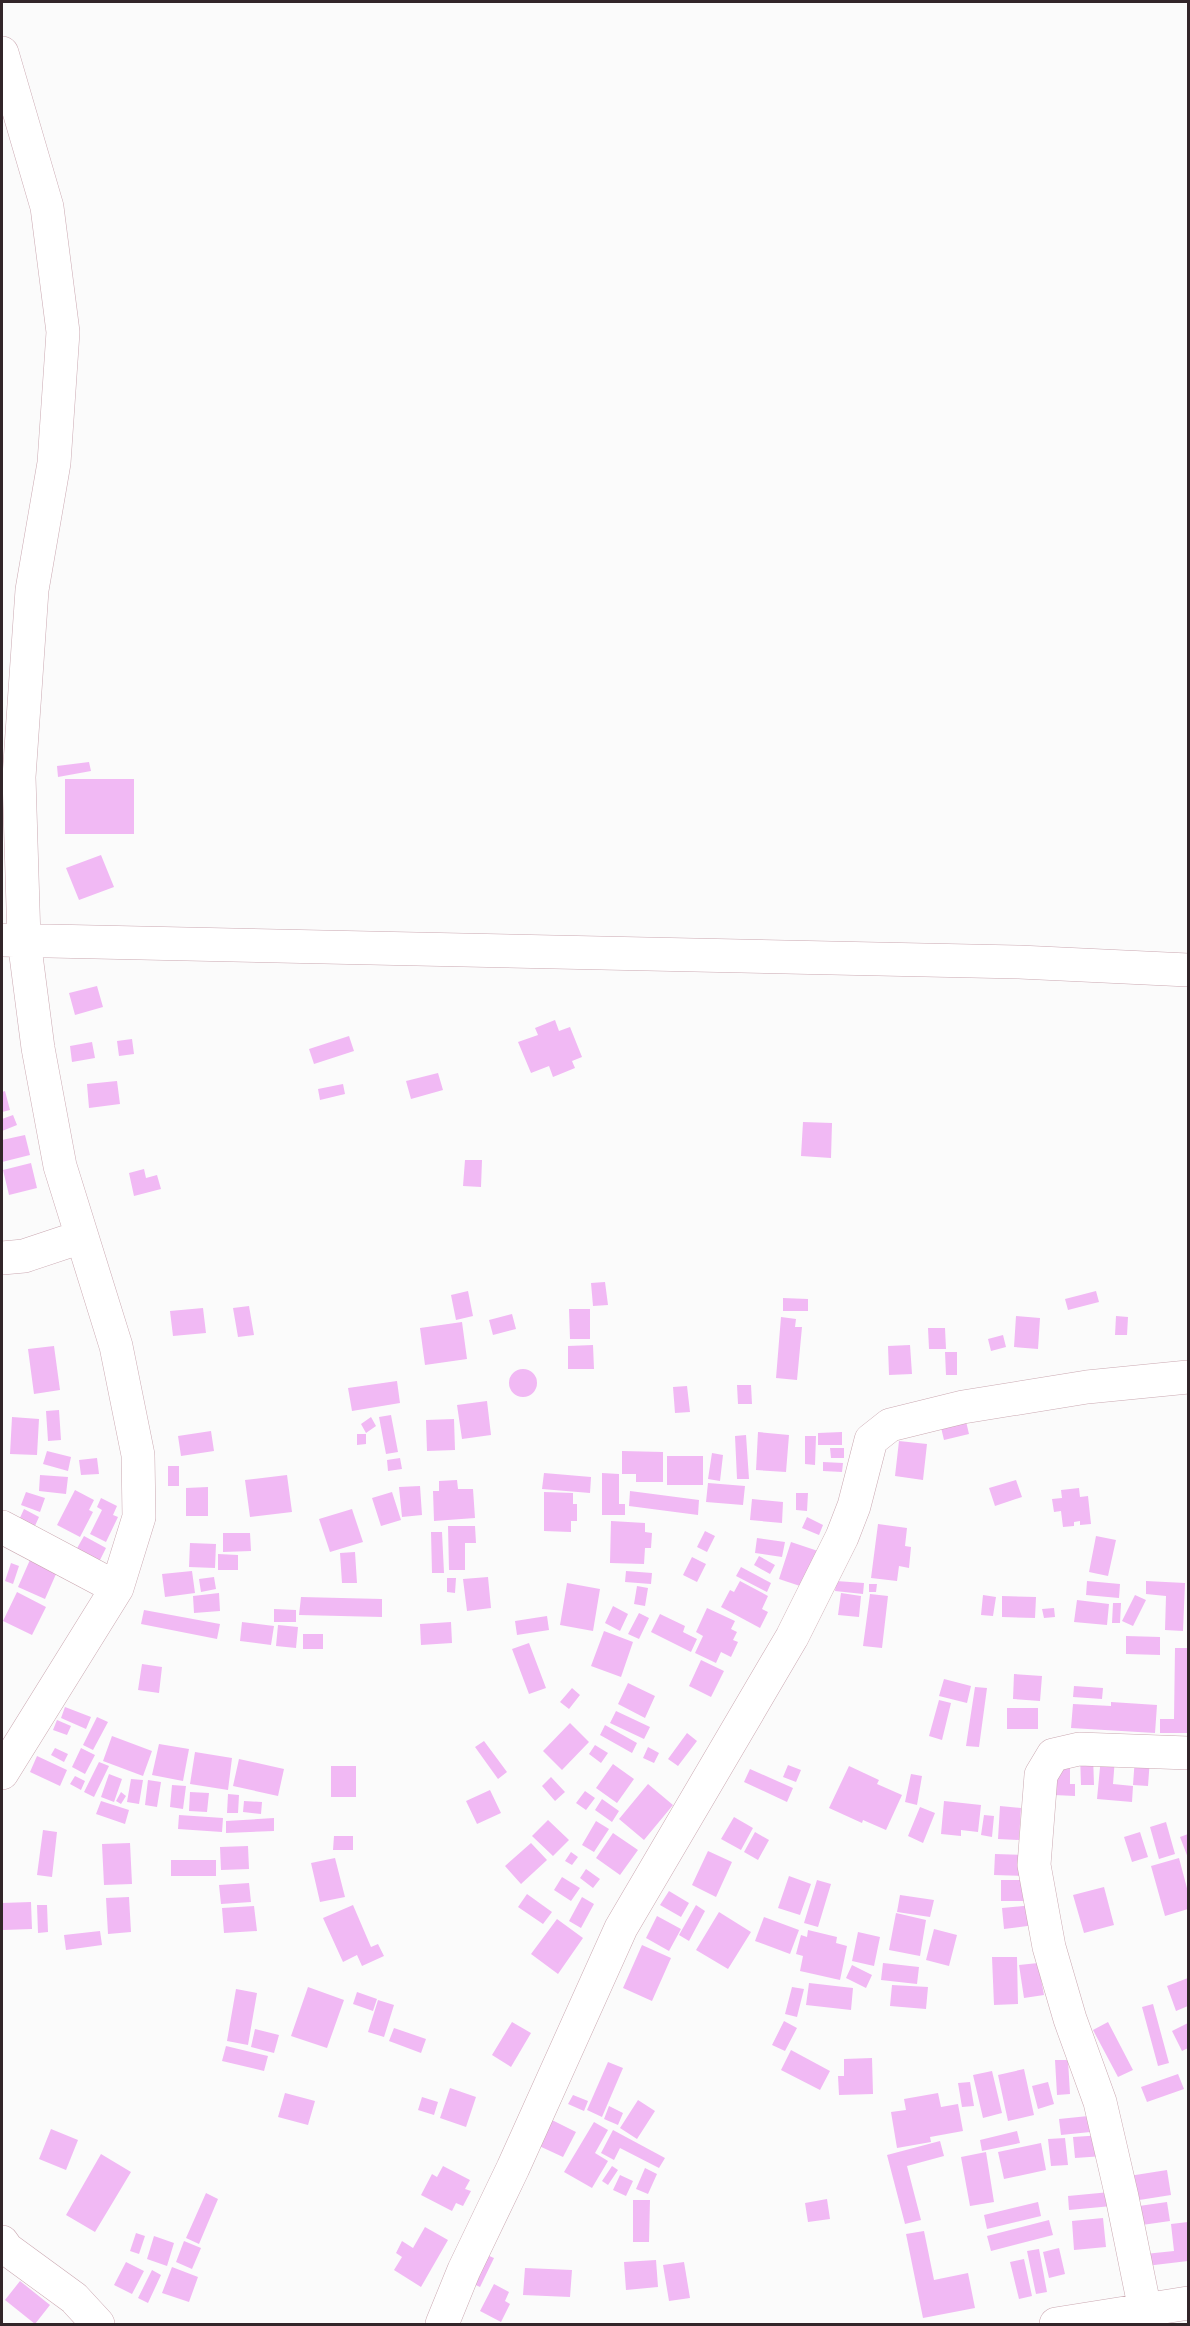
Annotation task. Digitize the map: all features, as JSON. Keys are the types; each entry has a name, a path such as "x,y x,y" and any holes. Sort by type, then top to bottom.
{"street":[{"path":"2,53 47,207 63,332 54,463 32,590 19,777 13,940 38,1048 60,1166 116,1346 138,1455 139,1517 117,1588 2,1773"},
{"path":"13,940 1019,962 1188,970"},
{"path":"2,1258 24,1257 81,1237"},
{"path":"442,2325 464,2270 513,2168 621,1928 792,1637 842,1537 854,1506 871,1440 890,1425 963,1407 1087,1387 1188,1377"},
{"path":"2,1527 117,1588"},
{"path":"1145,2310 1100,2102 1070,2019 1049,1947 1034,1865 1037,1815 1041,1775 1053,1755 1079,1749 1188,1753"},
{"path":"3,2247 74,2298 98,2325"},
{"path":"1056,2325 1188,2303"}],"building":[{"path":"89,762 91,771 58,777 57,766"},
{"path":"65,779 134,779 134,834 65,834"},
{"path":"101,855 114,887 79,900 66,868"},
{"path":"97,986 103,1007 75,1015 69,993"},
{"path":"555,1020 559,1031 570,1027 582,1057 572,1061 575,1068 553,1077 549,1066 531,1073 518,1042 538,1035 535,1028"},
{"path":"349,1036 354,1051 314,1064 309,1049"},
{"path":"132,1039 134,1054 119,1056 117,1041"},
{"path":"92,1042 95,1058 72,1062 70,1046"},
{"path":"438,1073 443,1090 411,1099 406,1081"},
{"path":"117,1081 120,1104 89,1108 87,1084"},
{"path":"343,1084 345,1094 320,1100 318,1089"},
{"path":"5,1091 10,1110 2,1112 2,1092"},
{"path":"13,1115 17,1125 2,1131 2,1119"},
{"path":"803,1122 832,1123 831,1158 801,1156"},
{"path":"25,1135 30,1155 2,1162 2,1140"},
{"path":"465,1160 482,1160 481,1187 463,1186"},
{"path":"31,1163 37,1188 9,1195 3,1170"},
{"path":"144,1169 146,1178 157,1175 161,1189 134,1196 129,1173"},
{"path":"605,1282 608,1305 593,1306 591,1283"},
{"path":"468,1291 473,1316 456,1320 451,1295"},
{"path":"1096,1291 1099,1302 1068,1310 1065,1299"},
{"path":"783,1298 808,1299 808,1311 783,1311"},
{"path":"249,1306 254,1335 238,1337 233,1308"},
{"path":"203,1308 206,1333 173,1336 170,1311"},
{"path":"569,1309 590,1309 590,1339 570,1339"},
{"path":"512,1314 516,1329 493,1335 489,1320"},
{"path":"1016,1316 1040,1318 1038,1349 1014,1347"},
{"path":"1116,1316 1128,1317 1127,1335 1115,1335"},
{"path":"781,1317 796,1319 795,1327 802,1327 797,1380 776,1378"},
{"path":"462,1322 467,1359 425,1365 420,1328"},
{"path":"928,1328 945,1328 946,1349 929,1349"},
{"path":"1003,1335 1006,1347 991,1351 988,1339"},
{"path":"593,1345 594,1369 568,1369 568,1346"},
{"path":"910,1345 912,1374 889,1375 888,1346"},
{"path":"54,1346 60,1390 34,1394 28,1349"},
{"path":"945,1352 957,1352 957,1375 946,1375"},
{"path":"523,1369 533,1373 537,1383 533,1393 523,1397 513,1393 509,1383 513,1373"},
{"path":"397,1381 400,1403 352,1411 348,1388"},
{"path":"737,1385 751,1385 752,1404 738,1404"},
{"path":"687,1386 690,1412 675,1413 673,1387"},
{"path":"487,1401 491,1435 462,1439 457,1405"},
{"path":"59,1410 61,1440 48,1441 46,1411"},
{"path":"964,1413 969,1434 944,1440 939,1419"},
{"path":"391,1415 398,1452 386,1454 379,1417"},
{"path":"12,1417 39,1419 37,1455 10,1454"},
{"path":"371,1417 376,1426 366,1433 361,1424"},
{"path":"454,1419 455,1450 427,1451 426,1420"},
{"path":"211,1431 214,1451 181,1456 178,1436"},
{"path":"758,1432 789,1435 786,1472 756,1470"},
{"path":"842,1432 842,1445 818,1445 818,1433"},
{"path":"357,1434 366,1434 366,1444 357,1445"},
{"path":"746,1435 749,1479 737,1479 735,1436"},
{"path":"805,1436 816,1436 815,1465 805,1464"},
{"path":"899,1441 927,1444 923,1480 895,1476"},
{"path":"830,1448 844,1448 844,1458 831,1458"},
{"path":"47,1451 71,1457 68,1471 43,1464"},
{"path":"622,1451 663,1452 663,1482 636,1482 636,1474 622,1474"},
{"path":"712,1453 723,1455 720,1481 708,1479"},
{"path":"667,1456 703,1456 703,1485 667,1485"},
{"path":"97,1458 99,1474 81,1475 79,1460"},
{"path":"400,1458 402,1469 388,1471 387,1460"},
{"path":"823,1462 843,1463 842,1472 823,1471"},
{"path":"168,1466 179,1466 179,1486 168,1486"},
{"path":"544,1473 591,1477 590,1493 542,1489"},
{"path":"602,1473 619,1474 619,1504 625,1504 625,1515 602,1515"},
{"path":"40,1475 68,1477 66,1494 39,1491"},
{"path":"287,1475 292,1512 250,1517 245,1480"},
{"path":"457,1480 458,1489 473,1489 475,1518 434,1521 433,1491 439,1491 439,1481"},
{"path":"1016,1480 1022,1497 995,1506 989,1488"},
{"path":"708,1483 745,1486 743,1505 706,1502"},
{"path":"420,1486 422,1515 402,1517 399,1487"},
{"path":"208,1487 208,1516 186,1516 186,1488"},
{"path":"1079,1488 1080,1497 1088,1496 1091,1524 1080,1525 1080,1521 1074,1522 1074,1526 1063,1527 1061,1511 1054,1512 1052,1499 1062,1498 1061,1490"},
{"path":"75,1490 94,1500 89,1510 93,1512 80,1537 57,1525"},
{"path":"630,1491 699,1500 698,1515 629,1506"},
{"path":"26,1492 45,1498 40,1512 21,1505"},
{"path":"392,1492 401,1520 381,1526 372,1498"},
{"path":"544,1492 573,1493 573,1504 577,1504 577,1521 571,1521 571,1532 544,1531"},
{"path":"796,1493 808,1493 807,1511 796,1510"},
{"path":"101,1498 117,1506 113,1515 118,1517 106,1542 90,1534 102,1510 97,1507"},
{"path":"752,1499 783,1502 782,1523 750,1520"},
{"path":"24,1509 39,1517 34,1528 19,1520"},
{"path":"352,1509 363,1542 330,1552 319,1519"},
{"path":"807,1517 823,1525 819,1535 802,1528"},
{"path":"611,1521 645,1523 645,1532 652,1533 651,1548 645,1548 644,1564 610,1563"},
{"path":"878,1524 907,1528 905,1546 911,1547 909,1568 899,1566 897,1581 871,1578"},
{"path":"448,1526 475,1526 476,1543 465,1543 465,1570 449,1570"},
{"path":"705,1531 715,1536 707,1552 697,1547"},
{"path":"431,1532 442,1532 444,1573 432,1573"},
{"path":"223,1533 250,1533 251,1551 223,1552"},
{"path":"84,1536 106,1548 99,1562 76,1550"},
{"path":"1096,1536 1116,1540 1108,1576 1089,1572"},
{"path":"757,1538 785,1542 782,1557 755,1553"},
{"path":"791,1542 818,1551 806,1588 779,1579"},
{"path":"190,1543 216,1544 215,1568 189,1567"},
{"path":"355,1552 357,1583 342,1583 340,1553"},
{"path":"33,1553 60,1565 45,1599 18,1587"},
{"path":"218,1554 238,1555 238,1570 218,1570"},
{"path":"759,1556 775,1565 770,1574 754,1565"},
{"path":"692,1557 706,1564 697,1582 683,1575"},
{"path":"11,1563 19,1566 13,1584 5,1581"},
{"path":"741,1567 771,1583 767,1592 736,1576"},
{"path":"192,1571 195,1593 165,1597 162,1574"},
{"path":"626,1571 652,1573 651,1584 625,1582"},
{"path":"214,1577 216,1589 201,1592 199,1579"},
{"path":"488,1577 491,1608 467,1611 463,1579"},
{"path":"447,1578 456,1578 455,1593 447,1592"},
{"path":"740,1581 768,1596 762,1609 768,1612 760,1628 721,1607 730,1590 734,1592"},
{"path":"836,1581 864,1583 863,1594 835,1591"},
{"path":"1087,1581 1120,1584 1119,1598 1086,1595"},
{"path":"1146,1581 1185,1583 1183,1631 1165,1630 1166,1596 1146,1594"},
{"path":"567,1583 600,1589 593,1631 560,1625"},
{"path":"869,1584 877,1584 876,1592 869,1592"},
{"path":"637,1586 648,1588 645,1606 634,1604"},
{"path":"17,1592 46,1607 32,1635 3,1621"},
{"path":"219,1593 220,1611 194,1613 193,1596"},
{"path":"841,1593 861,1596 859,1617 838,1615"},
{"path":"870,1594 888,1596 882,1648 863,1646"},
{"path":"983,1595 996,1597 993,1616 981,1615"},
{"path":"1135,1595 1146,1600 1133,1626 1122,1621"},
{"path":"1002,1596 1036,1597 1035,1618 1002,1617"},
{"path":"301,1597 382,1599 382,1617 299,1615"},
{"path":"1077,1600 1109,1604 1107,1625 1074,1622"},
{"path":"1113,1603 1121,1603 1120,1623 1112,1623"},
{"path":"613,1606 628,1614 620,1631 605,1623"},
{"path":"707,1608 735,1621 731,1629 737,1632 733,1640 738,1642 731,1657 721,1652 716,1663 695,1653 703,1636 696,1632"},
{"path":"1054,1608 1055,1617 1044,1618 1042,1609"},
{"path":"274,1609 296,1610 296,1622 274,1622"},
{"path":"144,1610 220,1624 217,1639 141,1624"},
{"path":"639,1613 649,1618 639,1639 628,1634"},
{"path":"660,1614 685,1626 683,1632 697,1639 691,1652 651,1632"},
{"path":"547,1616 549,1630 517,1635 515,1621"},
{"path":"242,1622 274,1626 271,1645 240,1641"},
{"path":"451,1622 452,1643 421,1645 420,1624"},
{"path":"278,1625 298,1627 296,1648 276,1646"},
{"path":"604,1631 633,1642 621,1677 591,1666"},
{"path":"303,1634 323,1634 323,1649 303,1649"},
{"path":"1126,1636 1160,1637 1160,1655 1126,1654"},
{"path":"529,1643 546,1688 529,1694 512,1649"},
{"path":"1175,1648 1188,1648 1188,1733 1160,1733 1160,1719 1174,1719"},
{"path":"701,1660 724,1671 711,1697 689,1686"},
{"path":"142,1664 162,1667 159,1693 138,1690"},
{"path":"1014,1674 1042,1676 1040,1701 1013,1699"},
{"path":"944,1679 971,1686 967,1703 939,1696"},
{"path":"628,1683 655,1696 645,1718 618,1704"},
{"path":"1074,1686 1103,1688 1102,1699 1073,1697"},
{"path":"975,1687 987,1688 979,1747 966,1746"},
{"path":"572,1688 580,1695 569,1709 560,1702"},
{"path":"939,1700 951,1703 942,1740 929,1736"},
{"path":"1111,1702 1157,1705 1155,1733 1071,1728 1073,1704 1111,1706"},
{"path":"65,1707 91,1717 86,1729 61,1718"},
{"path":"1007,1708 1038,1708 1038,1729 1007,1729"},
{"path":"616,1711 650,1727 644,1739 610,1723"},
{"path":"97,1717 108,1722 93,1750 83,1745"},
{"path":"57,1720 71,1726 67,1735 53,1730"},
{"path":"570,1723 589,1742 562,1770 543,1751"},
{"path":"605,1725 637,1743 632,1753 600,1735"},
{"path":"687,1733 697,1741 678,1766 668,1759"},
{"path":"112,1736 152,1751 143,1776 103,1761"},
{"path":"484,1741 507,1772 498,1779 475,1747"},
{"path":"159,1744 189,1749 183,1781 152,1775"},
{"path":"595,1745 608,1753 601,1763 589,1754"},
{"path":"648,1747 659,1753 654,1763 643,1758"},
{"path":"55,1748 68,1754 64,1762 51,1755"},
{"path":"81,1748 95,1755 85,1774 72,1767"},
{"path":"195,1752 232,1758 228,1790 190,1784"},
{"path":"1080,1755 1093,1755 1094,1785 1081,1785"},
{"path":"37,1756 67,1770 60,1786 30,1772"},
{"path":"1101,1757 1115,1758 1113,1784 1133,1786 1132,1802 1097,1799"},
{"path":"1135,1757 1150,1759 1148,1786 1133,1785"},
{"path":"239,1759 284,1769 278,1796 233,1786"},
{"path":"1054,1760 1070,1761 1070,1784 1075,1784 1075,1796 1054,1795"},
{"path":"99,1762 109,1766 94,1797 84,1792"},
{"path":"613,1764 634,1779 617,1803 596,1788"},
{"path":"788,1765 801,1770 796,1782 783,1777"},
{"path":"331,1766 356,1766 356,1797 331,1797"},
{"path":"849,1766 879,1780 877,1784 902,1795 886,1830 863,1820 862,1823 829,1808"},
{"path":"750,1769 793,1788 787,1802 744,1782"},
{"path":"109,1774 122,1779 114,1802 101,1797"},
{"path":"911,1774 922,1776 917,1805 905,1802"},
{"path":"75,1776 85,1781 81,1790 70,1784"},
{"path":"551,1777 565,1792 555,1801 542,1786"},
{"path":"131,1779 143,1780 139,1804 127,1802"},
{"path":"148,1780 161,1782 157,1807 145,1805"},
{"path":"648,1784 673,1805 644,1840 619,1819"},
{"path":"172,1785 186,1786 183,1809 170,1807"},
{"path":"490,1790 501,1813 477,1824 466,1801"},
{"path":"585,1791 595,1798 586,1810 576,1803"},
{"path":"121,1792 126,1796 121,1804 116,1801"},
{"path":"190,1792 209,1793 207,1812 189,1811"},
{"path":"228,1794 239,1795 238,1813 227,1813"},
{"path":"602,1799 619,1811 612,1822 595,1810"},
{"path":"101,1801 129,1810 125,1824 96,1814"},
{"path":"244,1801 262,1802 261,1814 243,1812"},
{"path":"944,1801 981,1805 978,1832 961,1830 961,1836 941,1834"},
{"path":"1000,1806 1021,1808 1019,1840 998,1839"},
{"path":"920,1807 935,1813 923,1843 908,1836"},
{"path":"179,1815 223,1818 222,1832 178,1829"},
{"path":"984,1815 994,1816 992,1837 981,1835"},
{"path":"734,1817 753,1828 741,1850 721,1839"},
{"path":"274,1818 274,1831 226,1833 226,1821"},
{"path":"548,1820 569,1840 553,1856 532,1836"},
{"path":"596,1821 609,1829 594,1852 582,1845"},
{"path":"1166,1822 1175,1854 1159,1859 1150,1827"},
{"path":"43,1830 57,1832 52,1877 37,1875"},
{"path":"755,1832 769,1840 758,1860 744,1852"},
{"path":"1140,1832 1148,1857 1132,1862 1124,1837"},
{"path":"613,1833 638,1850 620,1875 596,1858"},
{"path":"1188,1834 1188,1858 1180,1837"},
{"path":"334,1836 353,1836 353,1850 333,1850"},
{"path":"130,1843 132,1884 104,1885 102,1844"},
{"path":"531,1843 547,1860 521,1884 505,1866"},
{"path":"248,1846 249,1869 221,1870 220,1847"},
{"path":"708,1851 732,1862 716,1897 692,1885"},
{"path":"571,1852 578,1857 572,1865 565,1861"},
{"path":"995,1854 1026,1855 1026,1876 994,1875"},
{"path":"335,1858 345,1897 320,1902 311,1863"},
{"path":"1179,1858 1188,1892 1188,1909 1165,1916 1151,1866"},
{"path":"171,1860 216,1860 216,1876 171,1876"},
{"path":"586,1869 600,1879 593,1888 580,1878"},
{"path":"789,1876 811,1884 800,1915 778,1908"},
{"path":"562,1877 580,1888 571,1901 554,1890"},
{"path":"817,1880 831,1884 818,1927 804,1923"},
{"path":"1001,1880 1028,1880 1029,1901 1001,1901"},
{"path":"249,1883 251,1902 221,1904 219,1885"},
{"path":"1104,1887 1114,1925 1084,1933 1073,1895"},
{"path":"669,1891 689,1903 681,1917 660,1905"},
{"path":"527,1894 552,1912 543,1924 518,1907"},
{"path":"900,1895 934,1900 930,1917 897,1912"},
{"path":"129,1897 131,1932 108,1934 106,1898"},
{"path":"582,1897 594,1904 581,1928 569,1921"},
{"path":"31,1902 32,1929 3,1930 2,1903"},
{"path":"37,1905 47,1905 48,1932 38,1933"},
{"path":"353,1905 371,1947 378,1944 384,1956 362,1966 357,1955 343,1962 323,1918"},
{"path":"696,1905 705,1911 689,1941 679,1935"},
{"path":"1033,1905 1035,1925 1004,1929 1002,1908"},
{"path":"254,1906 257,1931 224,1933 222,1908"},
{"path":"719,1912 751,1932 728,1969 696,1950"},
{"path":"896,1913 926,1920 920,1956 889,1950"},
{"path":"657,1916 681,1929 669,1951 646,1938"},
{"path":"764,1917 799,1930 790,1954 755,1941"},
{"path":"557,1919 583,1938 558,1974 531,1954"},
{"path":"934,1929 957,1935 949,1966 926,1960"},
{"path":"808,1930 837,1937 836,1943 847,1946 840,1980 800,1971 803,1956 796,1954 801,1935 807,1937"},
{"path":"100,1931 102,1945 66,1950 64,1935"},
{"path":"858,1932 880,1937 874,1966 852,1961"},
{"path":"642,1945 671,1958 652,2001 623,1988"},
{"path":"992,1957 1017,1957 1018,2004 994,2005"},
{"path":"883,1963 919,1967 917,1984 881,1980"},
{"path":"1038,1963 1044,1995 1024,1998 1019,1965"},
{"path":"852,1965 872,1975 866,1988 846,1978"},
{"path":"1188,1978 1188,2006 1176,2011 1167,1986"},
{"path":"809,1983 853,1988 851,2010 806,2005"},
{"path":"892,1985 928,1987 926,2009 890,2006"},
{"path":"308,1987 344,2000 327,2048 291,2036"},
{"path":"792,1987 804,1989 797,2017 785,2014"},
{"path":"236,1989 257,1993 248,2045 227,2041"},
{"path":"357,1992 377,1999 373,2011 353,2004"},
{"path":"378,2000 394,2005 384,2037 368,2032"},
{"path":"1153,2004 1169,2063 1158,2066 1142,2007"},
{"path":"784,2021 797,2028 785,2051 772,2045"},
{"path":"512,2022 531,2033 511,2067 492,2055"},
{"path":"1108,2022 1133,2070 1118,2077 1093,2030"},
{"path":"1188,2023 1188,2048 1182,2051 1172,2031"},
{"path":"394,2028 426,2039 421,2053 389,2041"},
{"path":"255,2029 279,2035 274,2053 251,2047"},
{"path":"226,2046 268,2056 264,2071 222,2061"},
{"path":"791,2050 830,2071 820,2090 781,2070"},
{"path":"872,2058 873,2094 839,2095 838,2076 844,2076 844,2059"},
{"path":"1055,2060 1068,2060 1070,2094 1057,2095"},
{"path":"608,2062 623,2068 602,2117 587,2110"},
{"path":"1024,2069 1034,2115 1008,2121 998,2075"},
{"path":"992,2071 1002,2113 983,2118 973,2075"},
{"path":"1178,2074 1184,2089 1147,2102 1141,2087"},
{"path":"970,2082 974,2106 962,2107 958,2083"},
{"path":"1048,2082 1054,2104 1038,2109 1032,2086"},
{"path":"450,2088 476,2097 466,2127 440,2118"},
{"path":"285,2093 315,2101 308,2125 278,2117"},
{"path":"938,2093 941,2107 958,2104 963,2131 930,2137 931,2142 897,2148 891,2112 906,2110 904,2099"},
{"path":"573,2095 588,2101 584,2111 568,2104"},
{"path":"422,2097 438,2102 434,2115 418,2110"},
{"path":"638,2100 655,2111 637,2139 620,2128"},
{"path":"609,2106 623,2113 618,2125 604,2119"},
{"path":"1098,2115 1100,2131 1061,2135 1059,2119"},
{"path":"550,2119 576,2132 563,2157 537,2145"},
{"path":"594,2122 608,2130 595,2153 608,2161 592,2188 564,2172"},
{"path":"51,2129 78,2140 66,2170 39,2159"},
{"path":"613,2130 665,2158 659,2168 620,2148 614,2160 601,2153"},
{"path":"1017,2131 1020,2143 982,2151 980,2140"},
{"path":"1103,2135 1104,2156 1075,2158 1073,2137"},
{"path":"1065,2138 1068,2165 1051,2166 1048,2139"},
{"path":"940,2141 944,2156 907,2166 921,2220 905,2224 887,2155"},
{"path":"1041,2143 1046,2170 1004,2179 998,2152"},
{"path":"986,2152 994,2202 970,2206 961,2157"},
{"path":"101,2154 131,2172 95,2232 66,2215"},
{"path":"443,2166 470,2180 465,2189 471,2191 463,2206 456,2203 452,2211 421,2195 432,2174 437,2177"},
{"path":"612,2166 618,2170 608,2185 602,2181"},
{"path":"645,2168 657,2174 648,2194 636,2189"},
{"path":"1167,2170 1171,2195 1133,2201 1129,2176"},
{"path":"620,2175 633,2181 626,2196 613,2190"},
{"path":"1110,2192 1112,2206 1069,2210 1068,2196"},
{"path":"206,2193 218,2199 199,2244 186,2238"},
{"path":"827,2199 830,2219 808,2222 805,2203"},
{"path":"633,2200 650,2200 649,2242 633,2242"},
{"path":"1038,2202 1041,2216 987,2229 984,2215"},
{"path":"1167,2202 1170,2221 1135,2226 1132,2207"},
{"path":"1103,2218 1106,2247 1074,2250 1072,2221"},
{"path":"1049,2220 1053,2235 991,2251 987,2236"},
{"path":"1188,2222 1188,2261 1146,2266 1145,2254 1174,2251 1171,2224"},
{"path":"425,2227 448,2240 421,2287 394,2270 402,2257 396,2253 402,2241 413,2248"},
{"path":"924,2231 934,2280 968,2273 975,2308 923,2318 906,2234"},
{"path":"136,2233 145,2236 139,2254 130,2251"},
{"path":"154,2236 174,2243 167,2266 147,2259"},
{"path":"184,2241 201,2248 192,2269 176,2262"},
{"path":"1059,2248 1065,2274 1049,2278 1043,2252"},
{"path":"1039,2249 1047,2292 1036,2294 1027,2251"},
{"path":"487,2255 494,2258 480,2287 469,2282"},
{"path":"1024,2259 1032,2296 1019,2299 1010,2262"},
{"path":"656,2260 658,2287 626,2290 624,2262"},
{"path":"126,2262 144,2271 132,2294 114,2285"},
{"path":"684,2262 690,2298 669,2301 663,2265"},
{"path":"172,2267 198,2277 189,2302 162,2293"},
{"path":"525,2268 572,2270 570,2297 523,2295"},
{"path":"152,2270 161,2275 148,2303 138,2298"},
{"path":"20,2281 50,2305 35,2324 5,2300"},
{"path":"494,2284 509,2292 505,2301 510,2304 501,2322 480,2311"}]}
